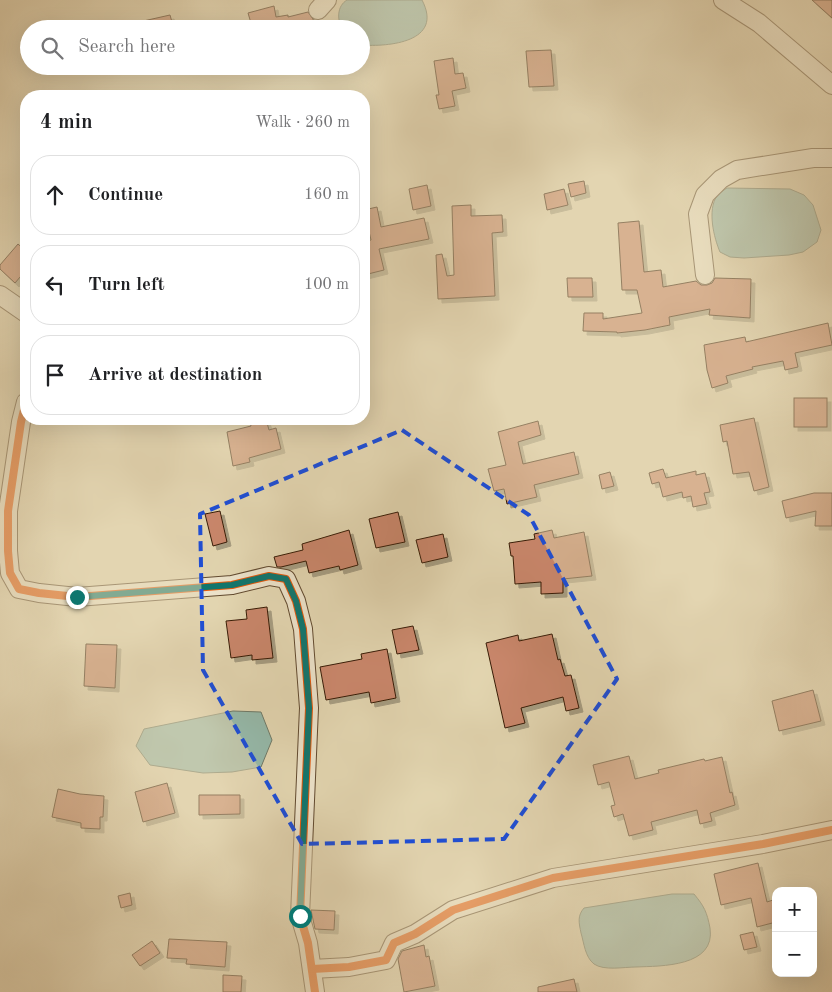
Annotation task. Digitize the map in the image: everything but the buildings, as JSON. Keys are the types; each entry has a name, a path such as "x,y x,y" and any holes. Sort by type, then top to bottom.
{"street":[{"path":"723,0 759,23 832,85"},
{"path":"705,275 698,214 705,195 721,179 737,170 813,158 832,158"},
{"path":"0,295 20,309"},
{"path":"21,425 8,511 4,561 19,589 39,594 77,597 232,585 269,576 286,579 296,601 303,629 309,708 300,916 308,943 315,992"},
{"path":"312,969 349,967 386,960 394,943 414,934 453,910 553,878 763,844 832,830"}],"highlighted area":[{"path":"402,430 529,515 617,679 504,839 302,844 203,670 200,514"}],"shaded area":[{"path":"347,0 422,0 427,14 426,25 420,33 410,39 385,45 370,45 370,20 339,20 340,9"},
{"path":"727,188 790,189 804,195 813,205 821,230 817,242 803,252 789,255 744,258 730,257 720,252 714,232 712,209 717,196"},
{"path":"233,711 261,712 272,740 261,767 232,772 203,773 150,765 136,746 144,729"},
{"path":"672,894 694,894 706,913 710,928 710,941 696,957 672,965 609,968 598,966 591,961 585,950 579,920 584,908"}],"cycle path":[{"path":"21,425 8,511 10,573 19,589 77,597 232,585 269,576 286,579 296,601 303,629 309,708 300,916 308,943 315,992"},
{"path":"312,969 349,967 386,960 394,943 415,934 453,910 553,878 763,844 832,830"}],"route":[{"path":"77,597 232,585 269,576 286,579 296,601 303,629 309,708 300,916"}]}
